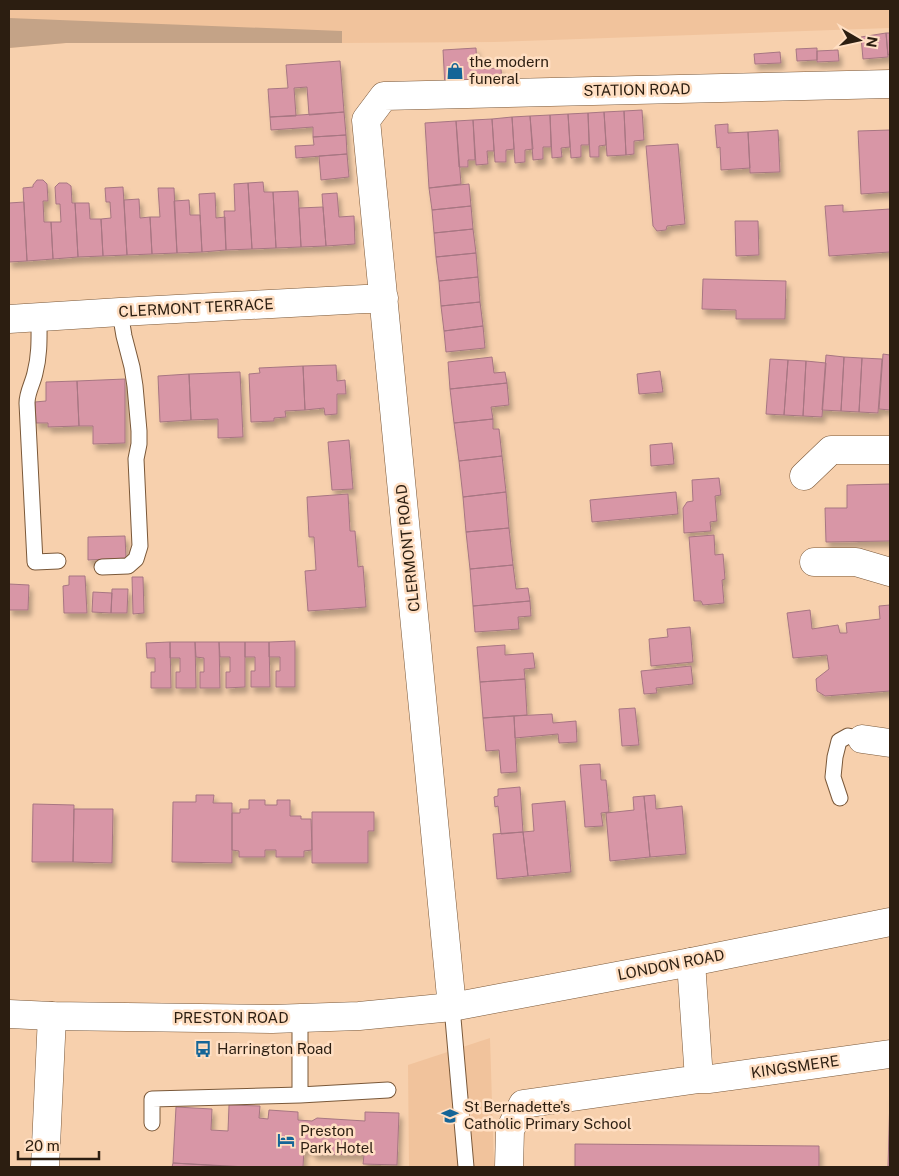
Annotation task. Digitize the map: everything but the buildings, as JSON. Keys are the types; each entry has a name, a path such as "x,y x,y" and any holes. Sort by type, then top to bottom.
{"main road":[{"name":"STATION ROAD","path":"384,96 890,84"},
{"name":"CLERMONT ROAD","path":"384,96 366,120 452,1007"},
{"name":"CLERMONT TERRACE","path":"9,319 384,298"},
{"path":"804,476 831,450 890,450"},
{"path":"814,562 856,562 890,572"},
{"path":"862,738 890,743"},
{"name":"LONDON ROAD","path":"452,1007 890,922"},
{"path":"691,962 699,1079"},
{"name":"PRESTON ROAD","path":"9,1014 238,1020 359,1016 452,1007"},
{"path":"45,1167 52,1016"},
{"name":"KINGSMERE","path":"509,1167 510,1130 523,1104 890,1054"}],"lane":[{"path":"102,567 128,566 136,559 140,546 136,459 139,431 132,367 120,312"},
{"path":"38,318 40,352 35,374 27,395 35,562 58,561"},
{"path":"840,798 833,777 835,757 840,741 848,736 862,738"},
{"path":"452,1007 466,1167"},
{"path":"300,1018 300,1095"},
{"path":"152,1123 152,1098 300,1095 388,1090"}],"shaded area":[{"path":"9,9 890,9 890,28 494,42 66,43 9,48"},
{"path":"9,18 342,31 342,43 66,43 9,48"},
{"name":"St Bernadette's Catholic Primary School","path":"490,1038 494,1167 409,1167 408,1065"}],"place":[{"name":"the modern funeral","path":"455,71"},
{"name":"Harrington Road","path":"203,1049"},
{"name":"St Bernadette's Catholic Primary School","path":"450,1116"},
{"name":"Preston Park Hotel","path":"286,1140"}]}
